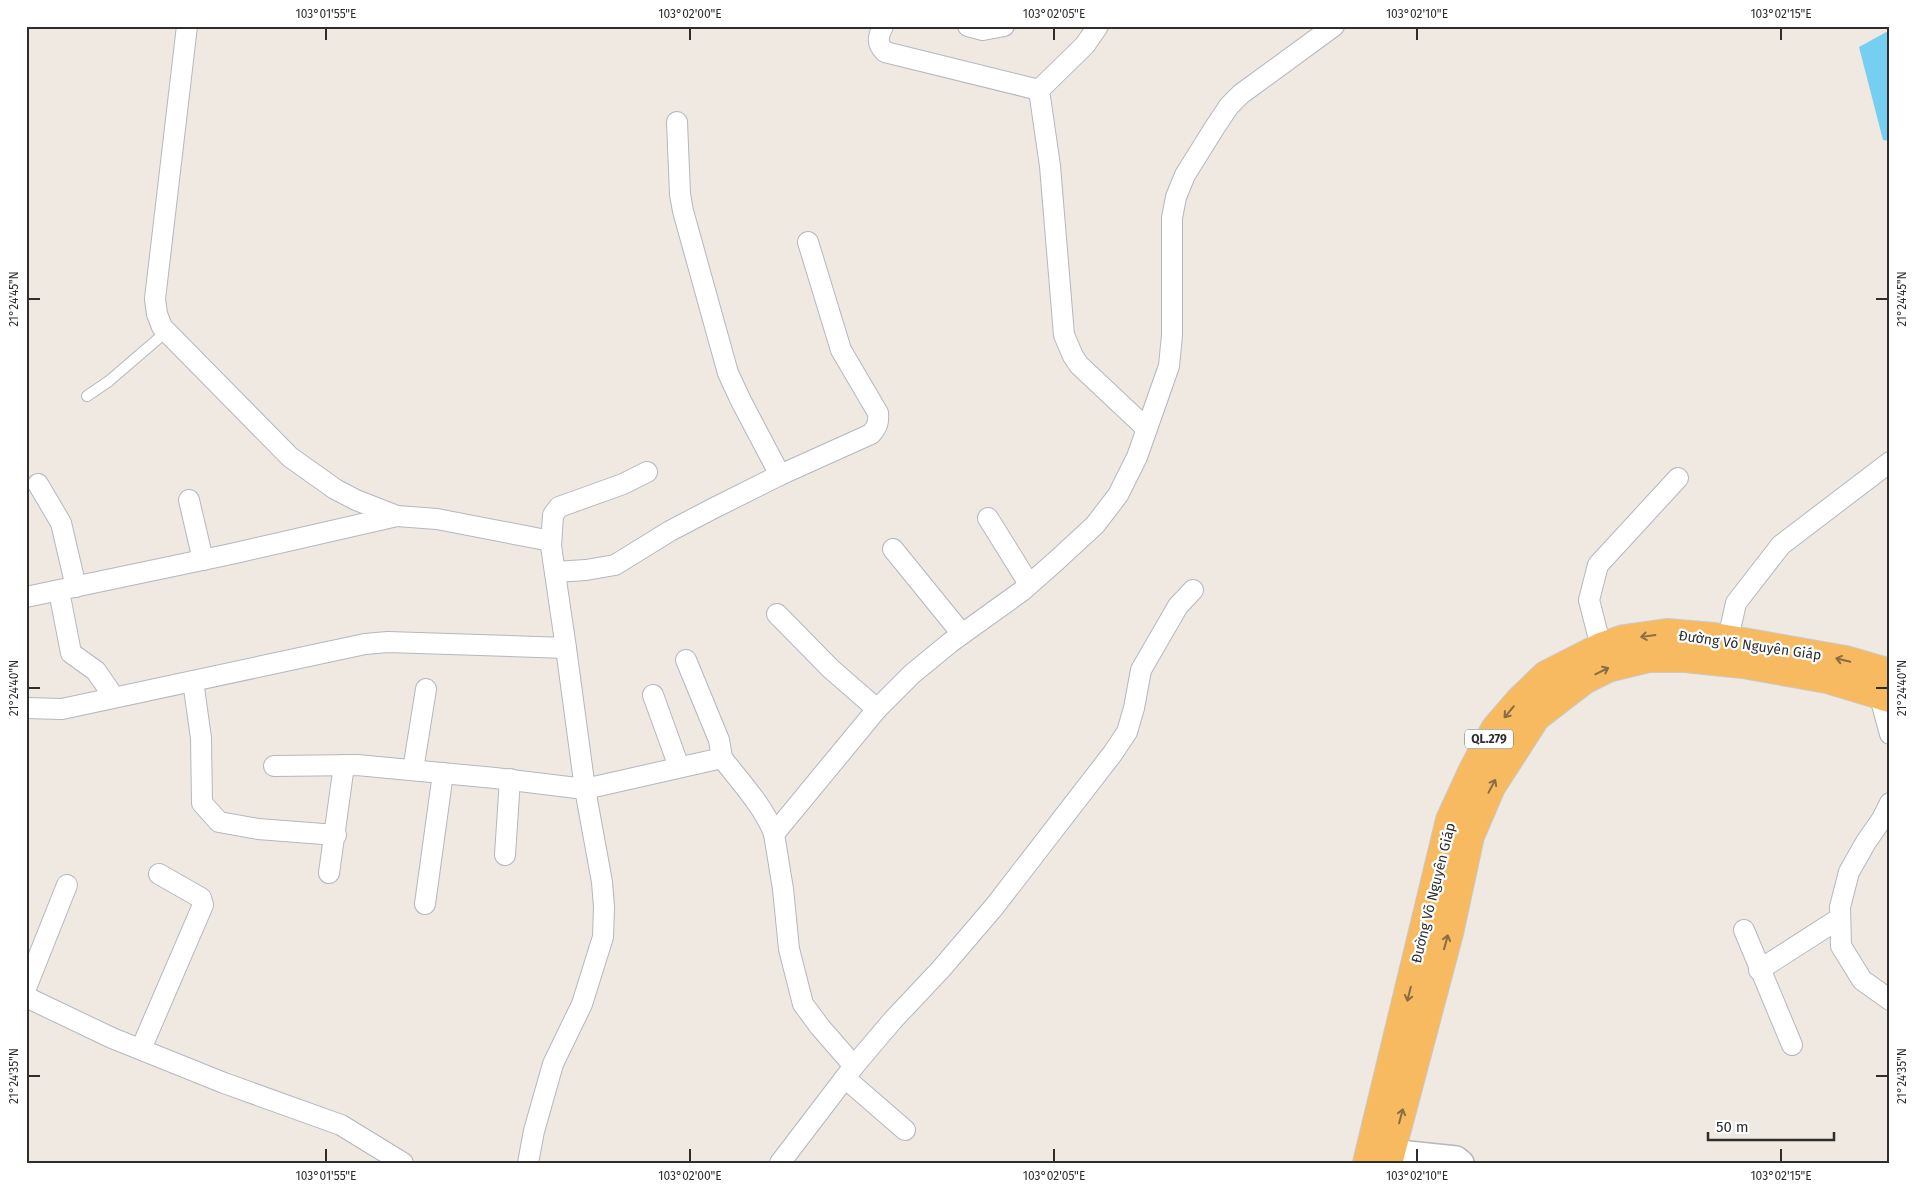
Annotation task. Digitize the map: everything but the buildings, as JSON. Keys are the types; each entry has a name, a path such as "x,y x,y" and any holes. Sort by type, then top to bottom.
{"highway":[{"name":"Đường Võ Nguyên Giáp","path":"1379,1157 1450,820 1473,770 1495,729 1546,675 1601,647 1624,639 1667,633 1827,679 1883,683"},
{"name":"Đường Võ Nguyên Giáp","path":"1379,1157 1449,933 1470,836 1491,787 1536,717 1584,680 1608,668 1649,658 1685,658 1725,650"}],"street":[{"path":"187,26 155,299 157,314 166,332 290,457 335,489 356,500 397,516 437,519 551,541"},
{"path":"883,26 878,40 880,47 885,52 1039,90"},
{"path":"968,26 983,30 1004,26"},
{"path":"1039,90 1085,45 1098,26"},
{"path":"774,834 877,709 912,674 1029,584 1095,525 1118,495 1137,456 1165,382 1171,352 1172,218 1180,186 1229,106 1241,94 1334,26"},
{"path":"1039,90 1050,166 1064,335 1079,365 1146,428"},
{"path":"677,122 680,194 683,211 728,373 780,475"},
{"path":"555,572 586,570 615,565 670,531 780,475 871,434 876,429 879,422 878,413 841,350 808,242"},
{"path":"1725,650 1736,603 1781,546 1890,462"},
{"path":"528,1163 534,1131 553,1064 582,1004 603,937 604,907 602,882 585,789 555,572 551,541 553,515 559,507 623,484 647,472"},
{"path":"1601,647 1589,600 1598,565 1678,478"},
{"path":"38,484 62,522 71,653 96,671 114,697"},
{"path":"189,500 203,560"},
{"path":"26,597 203,560 397,516"},
{"path":"988,518 1029,584"},
{"path":"893,549 962,634"},
{"path":"780,1163 893,1020 941,969 994,907 1114,752 1127,732 1134,708 1141,670 1178,606 1193,590"},
{"path":"777,614 831,669 877,709"},
{"path":"26,708 62,710 114,697 365,644 388,642 566,648"},
{"path":"686,660 719,740 722,758 763,813 774,834 783,888 789,949 803,1004 850,1072 905,1130"},
{"path":"193,681 201,738 202,804 219,822 258,830 336,834"},
{"path":"1883,683 1890,734"},
{"path":"413,770 426,689"},
{"path":"653,695 679,767"},
{"path":"274,766 344,765 413,770 510,779 585,789 722,758"},
{"path":"329,873 336,834 344,765"},
{"path":"425,904 443,773"},
{"path":"505,855 510,779"},
{"path":"1890,803 1849,872 1840,907 1841,946 1862,980 1890,1000"},
{"path":"141,1049 203,905 201,898 160,874"},
{"path":"26,988 67,885"},
{"path":"1759,970 1840,918"},
{"path":"1744,930 1759,970 1792,1045"},
{"path":"26,997 141,1049 224,1083 341,1125 404,1163"},
{"path":"1379,1157 1456,1159 1461,1163"}],"lane":[{"path":"87,396 109,381 166,332"}],"water":[{"path":"1890,30 1890,141 1883,140 1859,47"}]}
